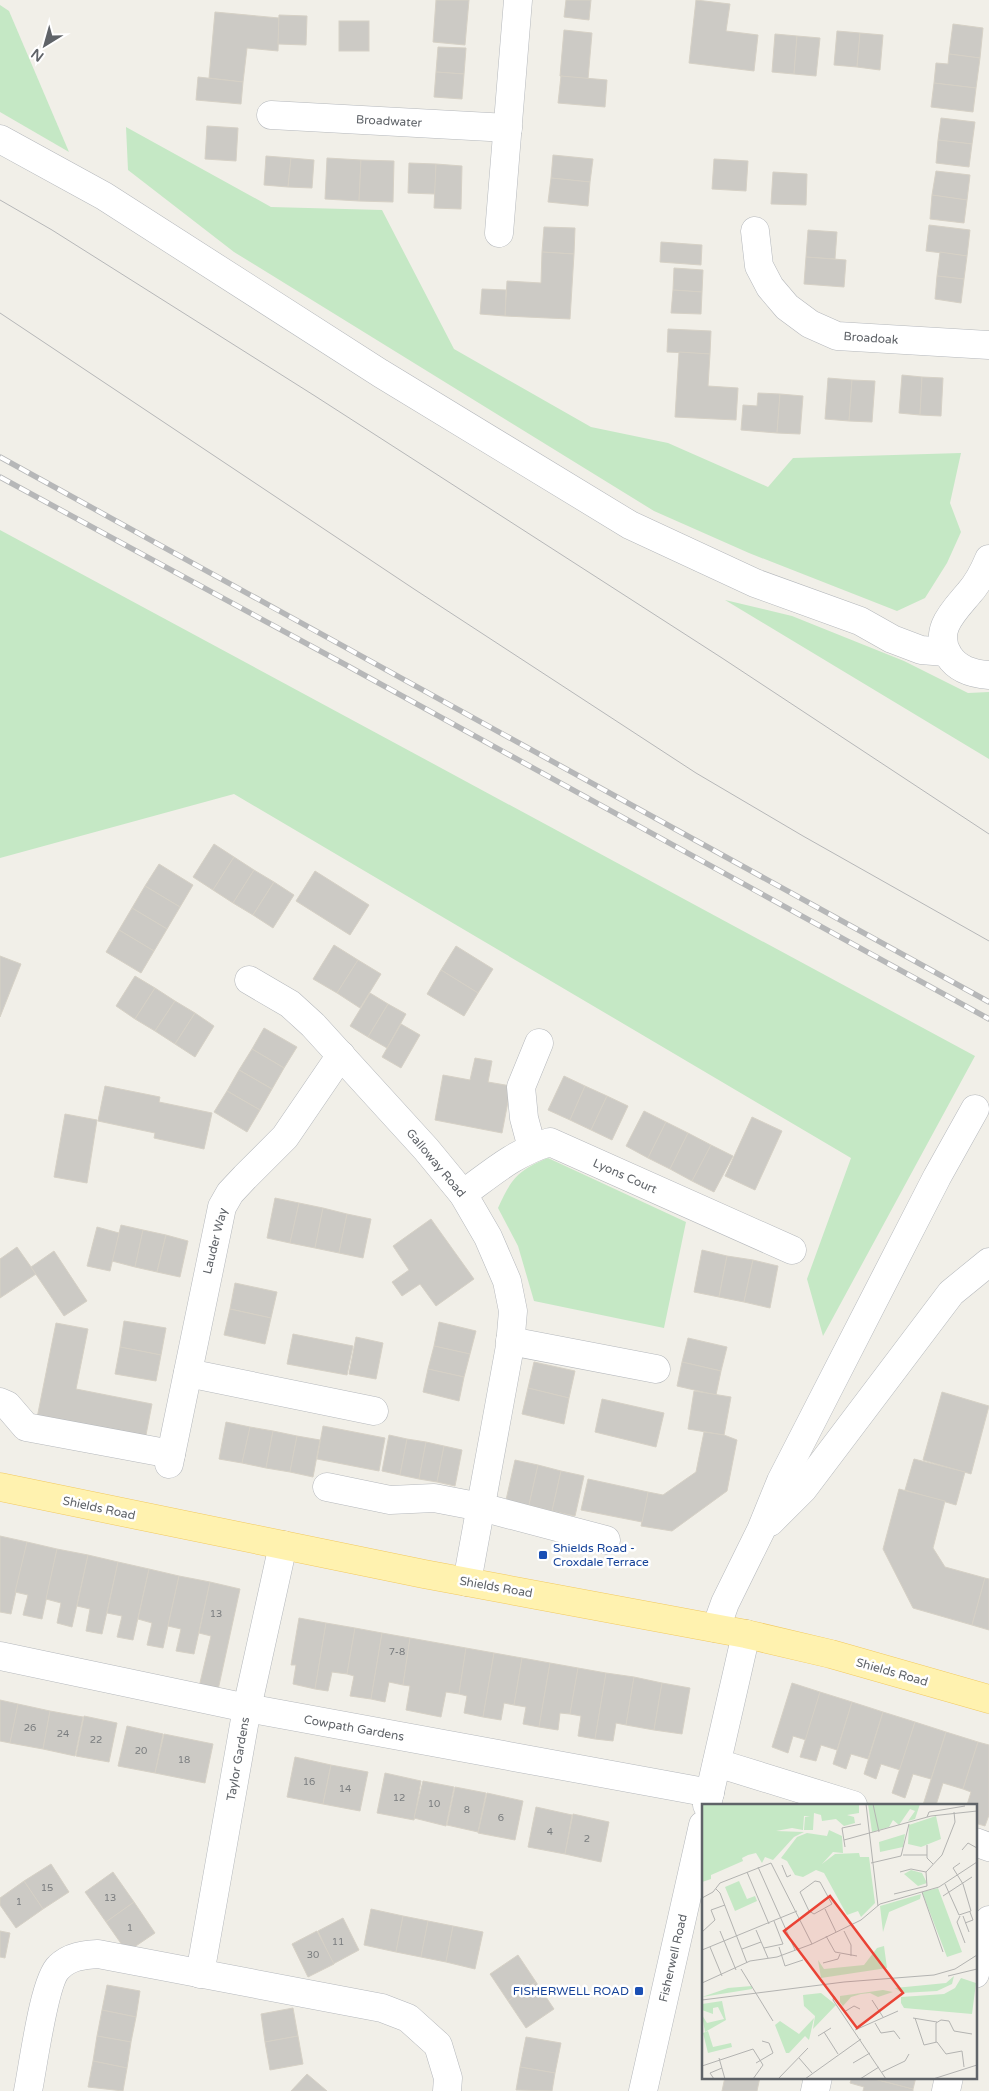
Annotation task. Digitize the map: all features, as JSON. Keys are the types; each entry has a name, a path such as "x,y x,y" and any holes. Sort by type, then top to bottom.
{"main road":[{"name":"Shields Road","path":"0,1487 467,1582 746,1634 831,1654 989,1699"}],"street":[{"path":"499,233 518,0"},
{"name":"Broadwater","path":"271,115 508,128"},
{"path":"0,139 104,196 380,373 630,525 755,583 860,621 892,639 921,650 946,652"},
{"name":"Broadoak","path":"755,231 759,266 770,287 788,307 810,324 837,336 989,345"},
{"path":"989,559 982,575 970,592 953,610 944,626 943,642 952,662 963,670 989,675"},
{"name":"Galloway Road","path":"249,980 290,1004 313,1025 426,1149 463,1194 488,1237 507,1280 513,1311 510,1341 467,1582"},
{"path":"532,1148 524,1118 521,1087 539,1043"},
{"name":"Lauder Way","path":"0,1402 7,1406 26,1427 170,1459 222,1207 240,1182 285,1137 341,1055"},
{"path":"716,1628 785,1473 937,1177 975,1109"},
{"name":"Lyons Court","path":"463,1194 512,1157 550,1142 792,1250"},
{"path":"761,1530 803,1489 951,1293 989,1262"},
{"path":"510,1341 656,1370"},
{"path":"188,1374 374,1410"},
{"path":"327,1487 390,1500 434,1498 481,1507 606,1540"},
{"name":"Taylor Gardens","path":"200,1974 247,1708 283,1545"},
{"path":"709,1799 746,1634"},
{"name":"Cowpath Gardens","path":"0,1656 247,1708 709,1799"},
{"path":"717,1763 850,1804"},
{"name":"Fisherwell Road","path":"643,2091 702,1829"},
{"path":"976,1842 989,1847"},
{"path":"976,1970 989,1920"},
{"path":"28,2091 46,1994 57,1968 76,1956 98,1954 382,2008 408,2018 438,2045 448,2078 448,2091"},
{"path":"815,2091 818,2078"},
{"path":"946,2091 949,2078"}],"green space":[{"path":"0,5 9,11 69,152 0,112"},
{"path":"126,127 271,207 382,210 454,349 591,427 668,443 768,487 793,458 961,453 950,503 961,532 947,563 925,598 897,611 749,553 654,511 234,252 128,170"},
{"path":"0,530 975,1056 823,1336 807,1279 851,1158 234,794 0,858"},
{"path":"725,600 792,616 904,661 968,693 989,692 989,759"},
{"path":"548,1158 686,1222 664,1328 534,1301 518,1246 498,1208 507,1190 522,1171"}],"building":[{"path":"436,0 469,0 465,45 433,42"},
{"path":"566,0 591,0 589,20 564,17"},
{"path":"696,0 730,4 726,31 758,35 754,71 689,63"},
{"path":"215,12 279,18 278,51 247,48 243,82 209,78"},
{"path":"279,15 307,16 306,45 278,44"},
{"path":"339,21 369,21 369,51 339,51"},
{"path":"953,24 983,28 980,58 949,54"},
{"path":"564,30 592,33 588,79 560,76"},
{"path":"837,31 860,33 857,67 834,65"},
{"path":"860,33 883,35 880,70 857,67"},
{"path":"775,34 797,36 794,74 772,72"},
{"path":"797,36 820,38 816,76 794,74"},
{"path":"438,47 466,48 464,74 436,72"},
{"path":"949,54 980,58 976,88 934,83 936,63 948,64"},
{"path":"436,72 464,74 462,99 434,97"},
{"path":"561,76 607,80 605,107 558,103"},
{"path":"198,77 243,82 241,104 196,100"},
{"path":"934,83 976,88 973,112 931,107"},
{"path":"941,118 975,122 972,144 938,140"},
{"path":"207,126 238,128 236,161 205,159"},
{"path":"938,140 972,144 969,167 936,163"},
{"path":"553,155 593,159 590,182 551,178"},
{"path":"266,156 291,158 288,187 264,185"},
{"path":"291,158 314,160 312,188 288,187"},
{"path":"327,158 361,160 359,201 325,199"},
{"path":"714,159 748,161 746,191 712,189"},
{"path":"361,160 394,161 393,202 359,201"},
{"path":"409,163 436,164 435,194 408,193"},
{"path":"436,164 462,166 461,209 434,208"},
{"path":"936,171 970,175 967,200 932,195"},
{"path":"773,172 807,174 806,205 771,204"},
{"path":"551,178 590,182 588,206 548,202"},
{"path":"932,195 967,200 964,223 930,219"},
{"path":"929,225 970,230 967,256 926,251"},
{"path":"544,227 575,228 574,254 542,252"},
{"path":"808,230 837,232 835,259 806,257"},
{"path":"661,242 702,245 701,265 660,262"},
{"path":"542,252 574,254 570,319 505,316 507,281 541,283"},
{"path":"940,252 967,256 964,279 937,276"},
{"path":"806,257 846,260 844,287 804,284"},
{"path":"674,268 703,270 702,292 673,290"},
{"path":"937,276 964,279 961,303 935,299"},
{"path":"482,289 506,290 505,316 480,314"},
{"path":"673,290 702,292 701,314 671,313"},
{"path":"668,329 711,331 710,354 667,352"},
{"path":"679,352 710,354 708,386 738,388 736,420 675,417"},
{"path":"902,375 922,377 920,415 899,413"},
{"path":"922,377 943,378 941,416 920,415"},
{"path":"828,378 852,380 849,421 825,419"},
{"path":"852,380 875,381 872,422 849,421"},
{"path":"758,393 780,394 777,433 741,430 743,405 757,406"},
{"path":"780,394 803,396 800,434 777,433"},
{"path":"214,844 234,857 213,890 193,877"},
{"path":"234,857 254,870 233,903 213,890"},
{"path":"159,864 193,885 180,907 145,886"},
{"path":"254,870 274,882 253,915 233,903"},
{"path":"315,871 369,905 350,935 296,901"},
{"path":"274,882 294,895 273,928 253,915"},
{"path":"145,886 180,907 167,929 132,908"},
{"path":"132,908 167,929 154,951 119,930"},
{"path":"119,930 154,951 141,973 106,952"},
{"path":"334,945 358,960 337,993 313,979"},
{"path":"456,946 493,969 478,993 441,970"},
{"path":"0,956 21,964 0,1017"},
{"path":"358,960 381,974 360,1008 337,993"},
{"path":"441,970 478,993 464,1016 427,994"},
{"path":"135,976 155,988 135,1019 116,1006"},
{"path":"155,988 175,1001 155,1031 135,1019"},
{"path":"370,993 388,1004 368,1037 350,1026"},
{"path":"175,1001 195,1013 175,1044 155,1031"},
{"path":"388,1004 406,1014 387,1048 368,1037"},
{"path":"195,1013 214,1026 195,1057 175,1044"},
{"path":"401,1024 420,1035 401,1068 382,1057"},
{"path":"264,1028 297,1047 284,1068 252,1049"},
{"path":"252,1049 284,1068 272,1089 239,1070"},
{"path":"475,1058 492,1061 488,1082 511,1086 502,1133 435,1120 443,1075 470,1080"},
{"path":"239,1070 272,1089 260,1110 227,1091"},
{"path":"564,1076 585,1086 570,1120 548,1110"},
{"path":"105,1086 160,1097 159,1102 212,1113 204,1149 154,1138 155,1133 98,1121"},
{"path":"585,1086 607,1096 591,1130 570,1120"},
{"path":"227,1091 260,1110 247,1132 214,1112"},
{"path":"607,1096 628,1106 612,1140 591,1130"},
{"path":"644,1111 666,1122 648,1158 626,1146"},
{"path":"65,1114 97,1120 87,1183 54,1177"},
{"path":"752,1117 782,1131 755,1190 725,1176"},
{"path":"666,1122 688,1133 670,1169 648,1158"},
{"path":"688,1133 711,1145 692,1181 670,1169"},
{"path":"711,1145 733,1156 714,1192 692,1181"},
{"path":"275,1198 299,1203 290,1243 267,1238"},
{"path":"299,1203 323,1208 315,1248 290,1243"},
{"path":"323,1208 347,1214 339,1253 315,1248"},
{"path":"347,1214 371,1219 363,1258 339,1253"},
{"path":"431,1219 474,1279 436,1306 420,1284 402,1296 392,1282 409,1270 393,1246"},
{"path":"121,1225 143,1230 135,1267 112,1261"},
{"path":"97,1227 119,1233 110,1271 87,1266"},
{"path":"143,1230 166,1235 157,1272 135,1267"},
{"path":"166,1235 188,1241 180,1277 157,1272"},
{"path":"17,1247 36,1274 0,1298 0,1259"},
{"path":"702,1250 727,1256 719,1297 694,1292"},
{"path":"54,1251 87,1301 64,1316 31,1267"},
{"path":"727,1256 753,1260 744,1302 719,1297"},
{"path":"753,1260 778,1266 770,1308 744,1302"},
{"path":"235,1283 277,1292 271,1318 230,1309"},
{"path":"230,1309 271,1318 265,1344 224,1335"},
{"path":"124,1321 166,1328 161,1355 120,1347"},
{"path":"439,1322 476,1331 470,1354 434,1346"},
{"path":"56,1323 88,1329 76,1389 152,1404 145,1440 37,1418"},
{"path":"293,1334 353,1346 347,1375 287,1364"},
{"path":"356,1337 383,1343 376,1379 349,1374"},
{"path":"688,1338 727,1347 721,1371 682,1362"},
{"path":"434,1346 470,1354 464,1377 428,1369"},
{"path":"120,1347 161,1355 156,1381 115,1374"},
{"path":"534,1362 575,1371 569,1398 528,1388"},
{"path":"682,1362 721,1371 716,1395 677,1386"},
{"path":"428,1369 464,1377 459,1401 423,1392"},
{"path":"528,1388 569,1398 564,1424 522,1414"},
{"path":"694,1391 731,1397 724,1435 688,1429"},
{"path":"942,1392 989,1406 971,1474 923,1460"},
{"path":"602,1399 664,1413 656,1447 595,1432"},
{"path":"226,1422 250,1427 242,1463 219,1459"},
{"path":"323,1426 385,1438 379,1471 317,1459"},
{"path":"250,1427 273,1431 266,1468 242,1463"},
{"path":"273,1431 297,1436 290,1472 266,1468"},
{"path":"704,1432 724,1435 737,1440 727,1491 672,1531 641,1526 648,1492 663,1495 696,1472"},
{"path":"389,1435 407,1439 400,1475 382,1471"},
{"path":"297,1436 320,1440 313,1477 290,1472"},
{"path":"407,1439 426,1442 419,1479 400,1475"},
{"path":"426,1442 444,1446 437,1482 419,1479"},
{"path":"444,1446 462,1450 455,1486 437,1482"},
{"path":"914,1459 965,1472 956,1505 905,1490"},
{"path":"515,1460 538,1465 529,1505 506,1500"},
{"path":"538,1465 561,1471 552,1511 529,1505"},
{"path":"561,1471 584,1476 575,1516 552,1511"},
{"path":"588,1479 648,1492 642,1522 581,1510"},
{"path":"899,1489 945,1501 933,1548 945,1567 985,1578 972,1625 913,1608 883,1549"},
{"path":"0,1536 27,1542 11,1614 0,1612"},
{"path":"27,1542 57,1549 42,1619 23,1615 28,1595 15,1592"},
{"path":"57,1549 88,1555 72,1627 57,1623 61,1603 46,1599"},
{"path":"88,1555 118,1562 102,1634 86,1631 90,1609 77,1606"},
{"path":"118,1562 149,1569 133,1640 117,1637 122,1616 107,1613"},
{"path":"149,1569 179,1576 163,1648 147,1645 152,1623 138,1619"},
{"path":"179,1576 210,1582 194,1654 176,1651 181,1629 168,1626"},
{"path":"985,1578 989,1579 989,1630 972,1625"},
{"path":"210,1582 240,1589 218,1690 199,1687 211,1636 199,1633"},
{"path":"299,1618 326,1623 315,1689 293,1684 296,1665 291,1665"},
{"path":"326,1623 355,1628 347,1674 332,1672 328,1691 315,1689"},
{"path":"355,1628 382,1633 371,1699 350,1696 354,1676 347,1674"},
{"path":"382,1633 410,1638 403,1685 389,1682 385,1702 371,1699"},
{"path":"410,1638 466,1648 459,1694 446,1692 441,1717 406,1710 410,1686 403,1685"},
{"path":"466,1648 494,1653 483,1717 464,1713 467,1696 459,1694"},
{"path":"494,1653 522,1658 514,1705 504,1703 501,1720 483,1717"},
{"path":"522,1658 550,1663 539,1727 523,1724 526,1707 514,1705"},
{"path":"550,1663 578,1668 570,1714 560,1713 558,1730 539,1727"},
{"path":"578,1668 606,1673 595,1739 578,1736 581,1716 570,1714"},
{"path":"606,1673 634,1677 626,1725 616,1723 613,1741 595,1739"},
{"path":"634,1677 662,1683 654,1730 626,1725"},
{"path":"662,1683 690,1688 682,1734 654,1730"},
{"path":"792,1683 820,1692 806,1740 793,1736 788,1753 772,1747"},
{"path":"820,1692 852,1702 837,1750 821,1745 816,1761 800,1757"},
{"path":"0,1700 18,1704 10,1743 0,1741"},
{"path":"852,1702 883,1712 868,1759 851,1754 846,1769 833,1764"},
{"path":"18,1704 50,1711 43,1749 10,1743"},
{"path":"50,1711 83,1717 75,1756 43,1749"},
{"path":"883,1712 915,1722 900,1770 881,1764 876,1779 864,1774"},
{"path":"84,1716 117,1723 109,1762 76,1756"},
{"path":"915,1722 946,1732 931,1779 913,1774 905,1798 892,1793"},
{"path":"127,1726 163,1734 155,1773 118,1766"},
{"path":"946,1732 978,1742 963,1789 943,1783 936,1804 923,1804"},
{"path":"164,1734 213,1744 205,1783 155,1773"},
{"path":"978,1742 989,1745 989,1815 985,1826 976,1823 976,1804 967,1804 971,1792 963,1789"},
{"path":"295,1757 331,1765 323,1804 287,1797"},
{"path":"331,1765 368,1772 360,1811 323,1804"},
{"path":"385,1773 421,1781 414,1820 377,1813"},
{"path":"423,1781 454,1787 446,1826 414,1818"},
{"path":"455,1787 486,1793 478,1832 447,1825"},
{"path":"487,1793 523,1801 515,1840 478,1833"},
{"path":"536,1807 572,1815 565,1854 528,1847"},
{"path":"573,1814 609,1822 601,1862 565,1854"},
{"path":"51,1864 69,1892 43,1909 24,1881"},
{"path":"113,1872 134,1902 106,1922 85,1892"},
{"path":"24,1881 43,1909 16,1928 0,1905 0,1898"},
{"path":"134,1902 155,1933 127,1952 106,1922"},
{"path":"371,1909 403,1916 396,1952 364,1945"},
{"path":"403,1916 428,1921 421,1957 396,1952"},
{"path":"343,1918 359,1950 333,1964 318,1931"},
{"path":"428,1921 453,1926 446,1962 421,1957"},
{"path":"453,1926 483,1932 475,1969 446,1962"},
{"path":"0,1931 10,1933 5,1958 0,1957"},
{"path":"317,1931 334,1964 308,1977 292,1944"},
{"path":"518,1955 536,1982 508,2001 490,1974"},
{"path":"536,1982 554,2009 526,2028 508,2001"},
{"path":"107,1985 140,1991 136,2017 102,2010"},
{"path":"293,2008 298,2036 265,2042 261,2014"},
{"path":"102,2010 136,2017 131,2042 97,2036"},
{"path":"97,2036 131,2042 127,2068 93,2061"},
{"path":"298,2036 303,2064 270,2070 265,2042"},
{"path":"526,2037 561,2043 555,2073 520,2067"},
{"path":"93,2061 127,2068 123,2091 88,2087"},
{"path":"520,2067 555,2073 552,2091 516,2090"},
{"path":"307,2074 327,2091 291,2091"},
{"path":"725,2078 760,2078 757,2091 722,2091"},
{"path":"852,2078 870,2078 913,2089 913,2091 863,2091 864,2087 850,2083"},
{"path":"871,2078 916,2078 913,2089"}],"tram line":[{"path":"0,200 52,230 315,396 722,658 989,834"},
{"path":"0,313 414,589 696,773 989,941"}],"railway":[{"path":"0,457 989,1002"},
{"path":"0,477 989,1019"}],"place":[{"name":"Shields Road - Croxdale Terrace","path":"543,1555"},
{"name":"FISHERWELL ROAD","path":"639,1991"}]}
